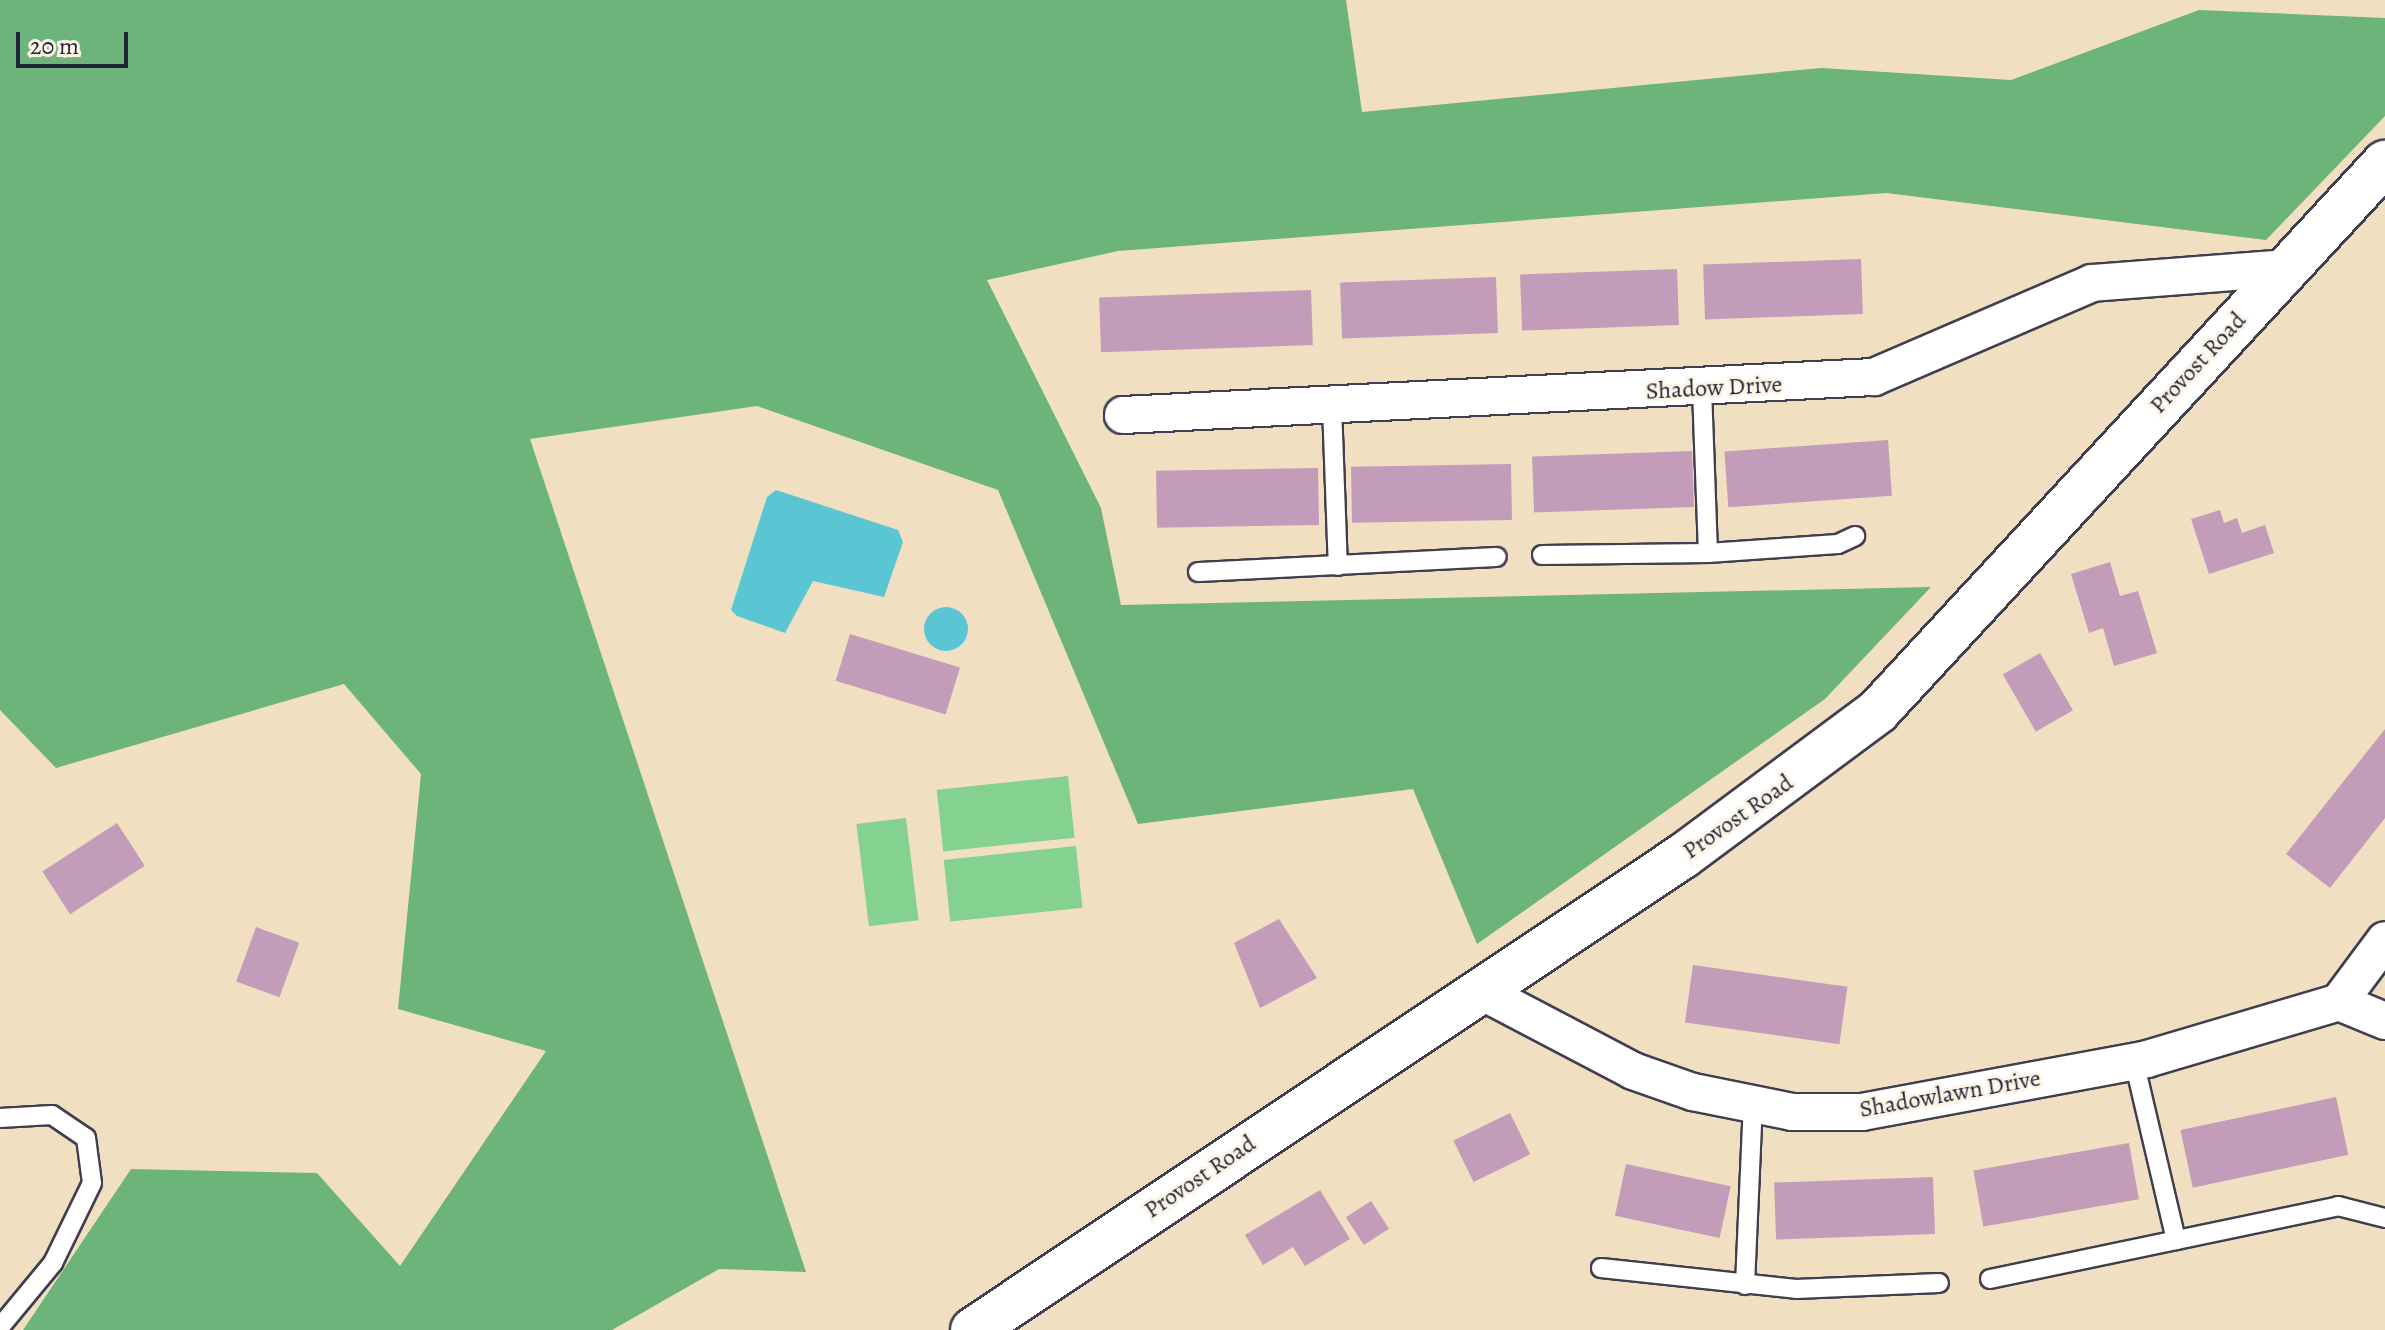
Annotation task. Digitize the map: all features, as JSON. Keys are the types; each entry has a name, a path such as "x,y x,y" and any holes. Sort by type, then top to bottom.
{"street":[{"name":"Provost Road","path":"973,1330 1683,856 1878,711 2385,163"},
{"name":"Shadow Drive","path":"1123,415 1702,389 1874,377 2092,283 2286,268"},
{"path":"2385,940 2339,1002 2385,1021"},
{"name":"Shadowlawn Drive","path":"1479,990 1633,1071 1753,1104 1862,1112 2134,1061 2339,1002"}],"lane":[{"path":"1702,389 1708,553"},
{"path":"1332,406 1338,566"},
{"path":"1542,555 1708,553 1838,544 1855,536"},
{"path":"1198,572 1497,557"},
{"path":"2134,1061 2176,1240"},
{"path":"1745,1285 1753,1104"},
{"path":"0,1118 52,1115 86,1138 92,1183 53,1263 0,1327"},
{"path":"1990,1279 2338,1206 2385,1218"},
{"path":"1601,1268 1745,1285 1939,1283"}],"green space":[{"path":"0,0 1346,0 1362,112 1821,68 2011,80 2199,10 2385,18 2385,116 2266,240 1886,193 1118,251 987,280 1101,508 1121,605 1931,587 1825,699 1477,944 1413,789 1138,824 998,490 757,406 530,439 806,1272 719,1269 612,1330 23,1330 131,1169 317,1173 400,1266 546,1051 398,1009 421,774 344,684 56,768 0,710"},
{"path":"1068,776 1074,838 943,851 937,790"},
{"path":"906,818 919,920 869,926 856,824"},
{"path":"1076,846 1082,908 950,922 944,860"}],"water":[{"path":"776,490 898,530 903,542 884,597 813,581 785,633 737,616 731,610 767,497"},
{"path":"946,607 962,613 968,629 962,645 946,651 930,645 924,629 930,613"}],"building":[{"path":"1861,259 1863,314 1705,319 1703,265"},
{"path":"1677,269 1679,325 1522,330 1520,274"},
{"path":"1496,277 1498,333 1342,338 1340,282"},
{"path":"1311,290 1313,345 1101,352 1099,297"},
{"path":"1888,440 1892,496 1728,507 1724,451"},
{"path":"1692,451 1694,507 1534,513 1532,457"},
{"path":"1511,464 1512,520 1352,523 1351,467"},
{"path":"1318,468 1319,525 1157,528 1156,471"},
{"path":"2220,510 2224,523 2237,518 2242,533 2265,525 2274,553 2209,574 2191,519"},
{"path":"2110,562 2120,596 2138,591 2157,653 2114,666 2103,628 2089,633 2071,574"},
{"path":"850,634 960,668 946,714 836,681"},
{"path":"2040,653 2073,710 2036,732 2003,675"},
{"path":"2385,729 2385,818 2330,888 2286,854"},
{"path":"117,823 145,866 70,914 42,871"},
{"path":"1279,919 1317,978 1260,1008 1234,943"},
{"path":"256,927 299,943 279,997 236,982"},
{"path":"1693,965 1847,987 1839,1044 1685,1022"},
{"path":"2336,1097 2348,1155 2193,1188 2180,1130"},
{"path":"1510,1113 1530,1154 1474,1182 1453,1141"},
{"path":"2129,1143 2139,1199 1983,1227 1973,1170"},
{"path":"1626,1164 1731,1186 1720,1238 1615,1216"},
{"path":"1933,1177 1935,1234 1776,1240 1774,1183"},
{"path":"1320,1190 1350,1239 1305,1266 1293,1247 1263,1265 1245,1235"},
{"path":"1371,1201 1389,1229 1364,1245 1346,1217"}]}
